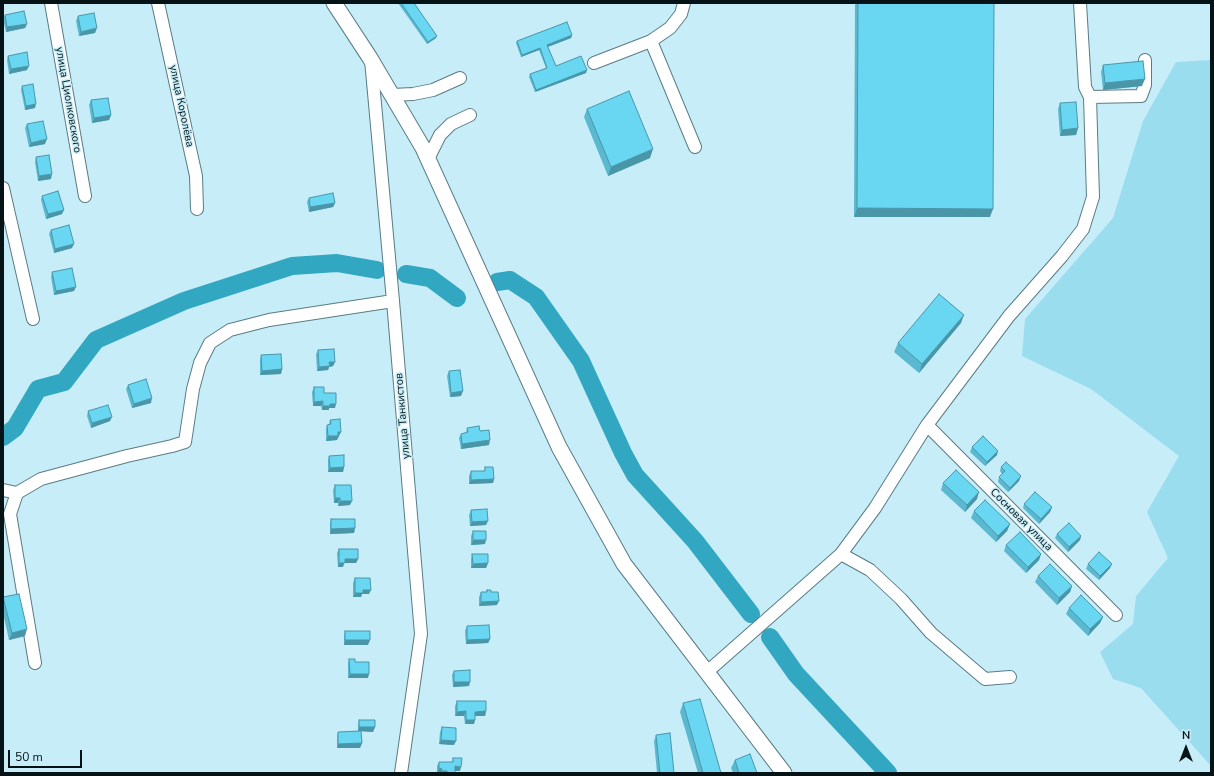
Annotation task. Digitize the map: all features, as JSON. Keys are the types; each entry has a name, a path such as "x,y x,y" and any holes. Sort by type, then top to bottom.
{"main road":[{"path":"334,3 370,58 423,148 559,447 624,564 784,773"}],"street":[{"name":"улица Циолковского","path":"51,3 85,196"},
{"name":"улица Королёва","path":"158,3 196,176 197,209"},
{"path":"594,63 651,41 670,28 681,14 684,3"},
{"path":"706,672 841,554 875,508 927,425 1010,316 1062,256 1083,228 1093,197 1090,97 1085,87 1080,3"},
{"path":"651,41 695,147"},
{"name":"улица Танкистов","path":"370,58 393,301 421,634 401,773"},
{"path":"1090,97 1141,96 1145,85 1145,60"},
{"path":"392,95 413,94 433,90 460,78"},
{"path":"428,159 440,135 451,124 470,115"},
{"path":"3,188 34,319"},
{"path":"3,490 17,493 41,480 127,456 185,442 193,389 200,363 210,343 230,330 269,320 393,301"},
{"name":"Сосновая улица","path":"927,425 1116,615"},
{"path":"17,493 10,514 34,663"},
{"path":"841,554 870,570 901,599 931,634 985,679 1010,677"}],"shaded area":[{"path":"1211,60 1211,766 1141,688 1113,679 1100,652 1133,624 1136,596 1168,558 1147,512 1179,456 1091,389 1022,356 1025,319 1113,218 1143,121 1176,62"}],"building":[{"path":"401,3 414,3 437,36 428,42"},
{"path":"858,3 994,3 993,209 857,208"},
{"path":"24,11 27,24 7,27 5,15"},
{"path":"94,13 97,28 81,32 78,16"},
{"path":"567,22 572,35 547,45 556,66 581,56 587,70 536,90 530,74 547,68 540,48 522,55 517,41"},
{"path":"27,52 29,66 11,69 8,56"},
{"path":"1143,61 1145,79 1105,83 1103,65"},
{"path":"33,84 36,104 26,106 22,86"},
{"path":"629,91 653,149 611,167 587,109"},
{"path":"108,98 111,115 94,118 91,100"},
{"path":"1076,102 1078,128 1062,130 1060,103"},
{"path":"43,121 47,139 31,143 27,124"},
{"path":"49,155 52,174 39,176 36,157"},
{"path":"58,191 64,210 48,214 42,196"},
{"path":"333,193 335,203 310,207 309,198"},
{"path":"69,225 74,244 55,249 51,230"},
{"path":"72,268 76,287 56,291 52,272"},
{"path":"939,294 964,315 922,364 898,343"},
{"path":"334,349 335,362 329,362 330,366 319,367 318,350"},
{"path":"281,354 282,369 262,371 261,355"},
{"path":"460,370 463,391 451,393 449,371"},
{"path":"146,379 152,398 134,404 128,385"},
{"path":"314,387 324,387 324,393 336,393 336,404 323,406 323,401 314,402"},
{"path":"108,405 112,417 92,423 88,411"},
{"path":"340,419 341,432 338,432 338,436 328,436 327,425 331,424 330,420"},
{"path":"479,426 480,431 489,430 490,440 462,444 461,434 468,432 467,428"},
{"path":"983,436 998,451 987,462 972,447"},
{"path":"344,455 344,467 330,468 329,456"},
{"path":"1006,462 1021,476 1010,488 999,477 1005,471 1001,467"},
{"path":"485,467 493,467 494,479 471,480 471,471 485,471"},
{"path":"956,470 979,492 967,505 943,483"},
{"path":"335,485 351,485 352,501 340,501 340,498 335,498"},
{"path":"1035,492 1052,507 1041,519 1024,504"},
{"path":"985,500 1010,524 998,536 974,511"},
{"path":"487,509 488,521 472,522 471,510"},
{"path":"331,519 355,519 355,528 331,529"},
{"path":"1069,523 1081,536 1069,547 1057,534"},
{"path":"473,531 486,531 486,540 473,540"},
{"path":"1020,532 1041,554 1028,567 1006,545"},
{"path":"339,549 358,549 358,559 345,559 345,563 339,563"},
{"path":"1099,552 1112,564 1100,576 1088,564"},
{"path":"472,554 488,554 488,563 473,564"},
{"path":"1050,564 1072,586 1059,598 1038,576"},
{"path":"355,578 370,578 371,590 363,590 363,593 355,593"},
{"path":"487,590 491,590 491,592 498,592 499,601 481,602 481,592 487,592"},
{"path":"19,594 27,629 12,633 3,597"},
{"path":"1081,595 1103,617 1090,629 1069,608"},
{"path":"489,625 490,639 467,640 467,626"},
{"path":"345,631 370,631 370,640 345,640"},
{"path":"349,659 355,659 355,662 369,662 369,674 350,674"},
{"path":"470,670 470,682 454,682 454,671"},
{"path":"700,699 721,773 703,773 683,703"},
{"path":"457,701 486,701 486,711 475,712 475,720 466,720 466,711 457,712"},
{"path":"359,720 375,720 375,727 359,727"},
{"path":"442,727 456,728 456,741 441,740"},
{"path":"361,731 362,743 338,744 338,732"},
{"path":"670,733 674,773 660,773 656,735"},
{"path":"750,754 757,773 739,773 735,760"},
{"path":"453,758 462,758 461,767 455,766 455,773 447,773 447,771 442,771 442,769 439,768 439,762 453,762"}],"waterway":[{"path":"3,437 15,428 38,389 64,382 96,340 184,301 292,266 337,263 377,270"},
{"path":"406,274 430,278 457,298"},
{"path":"497,282 510,280 536,297 581,361 623,453 635,475 695,541 751,614"},
{"path":"770,637 796,674 888,773"}]}
